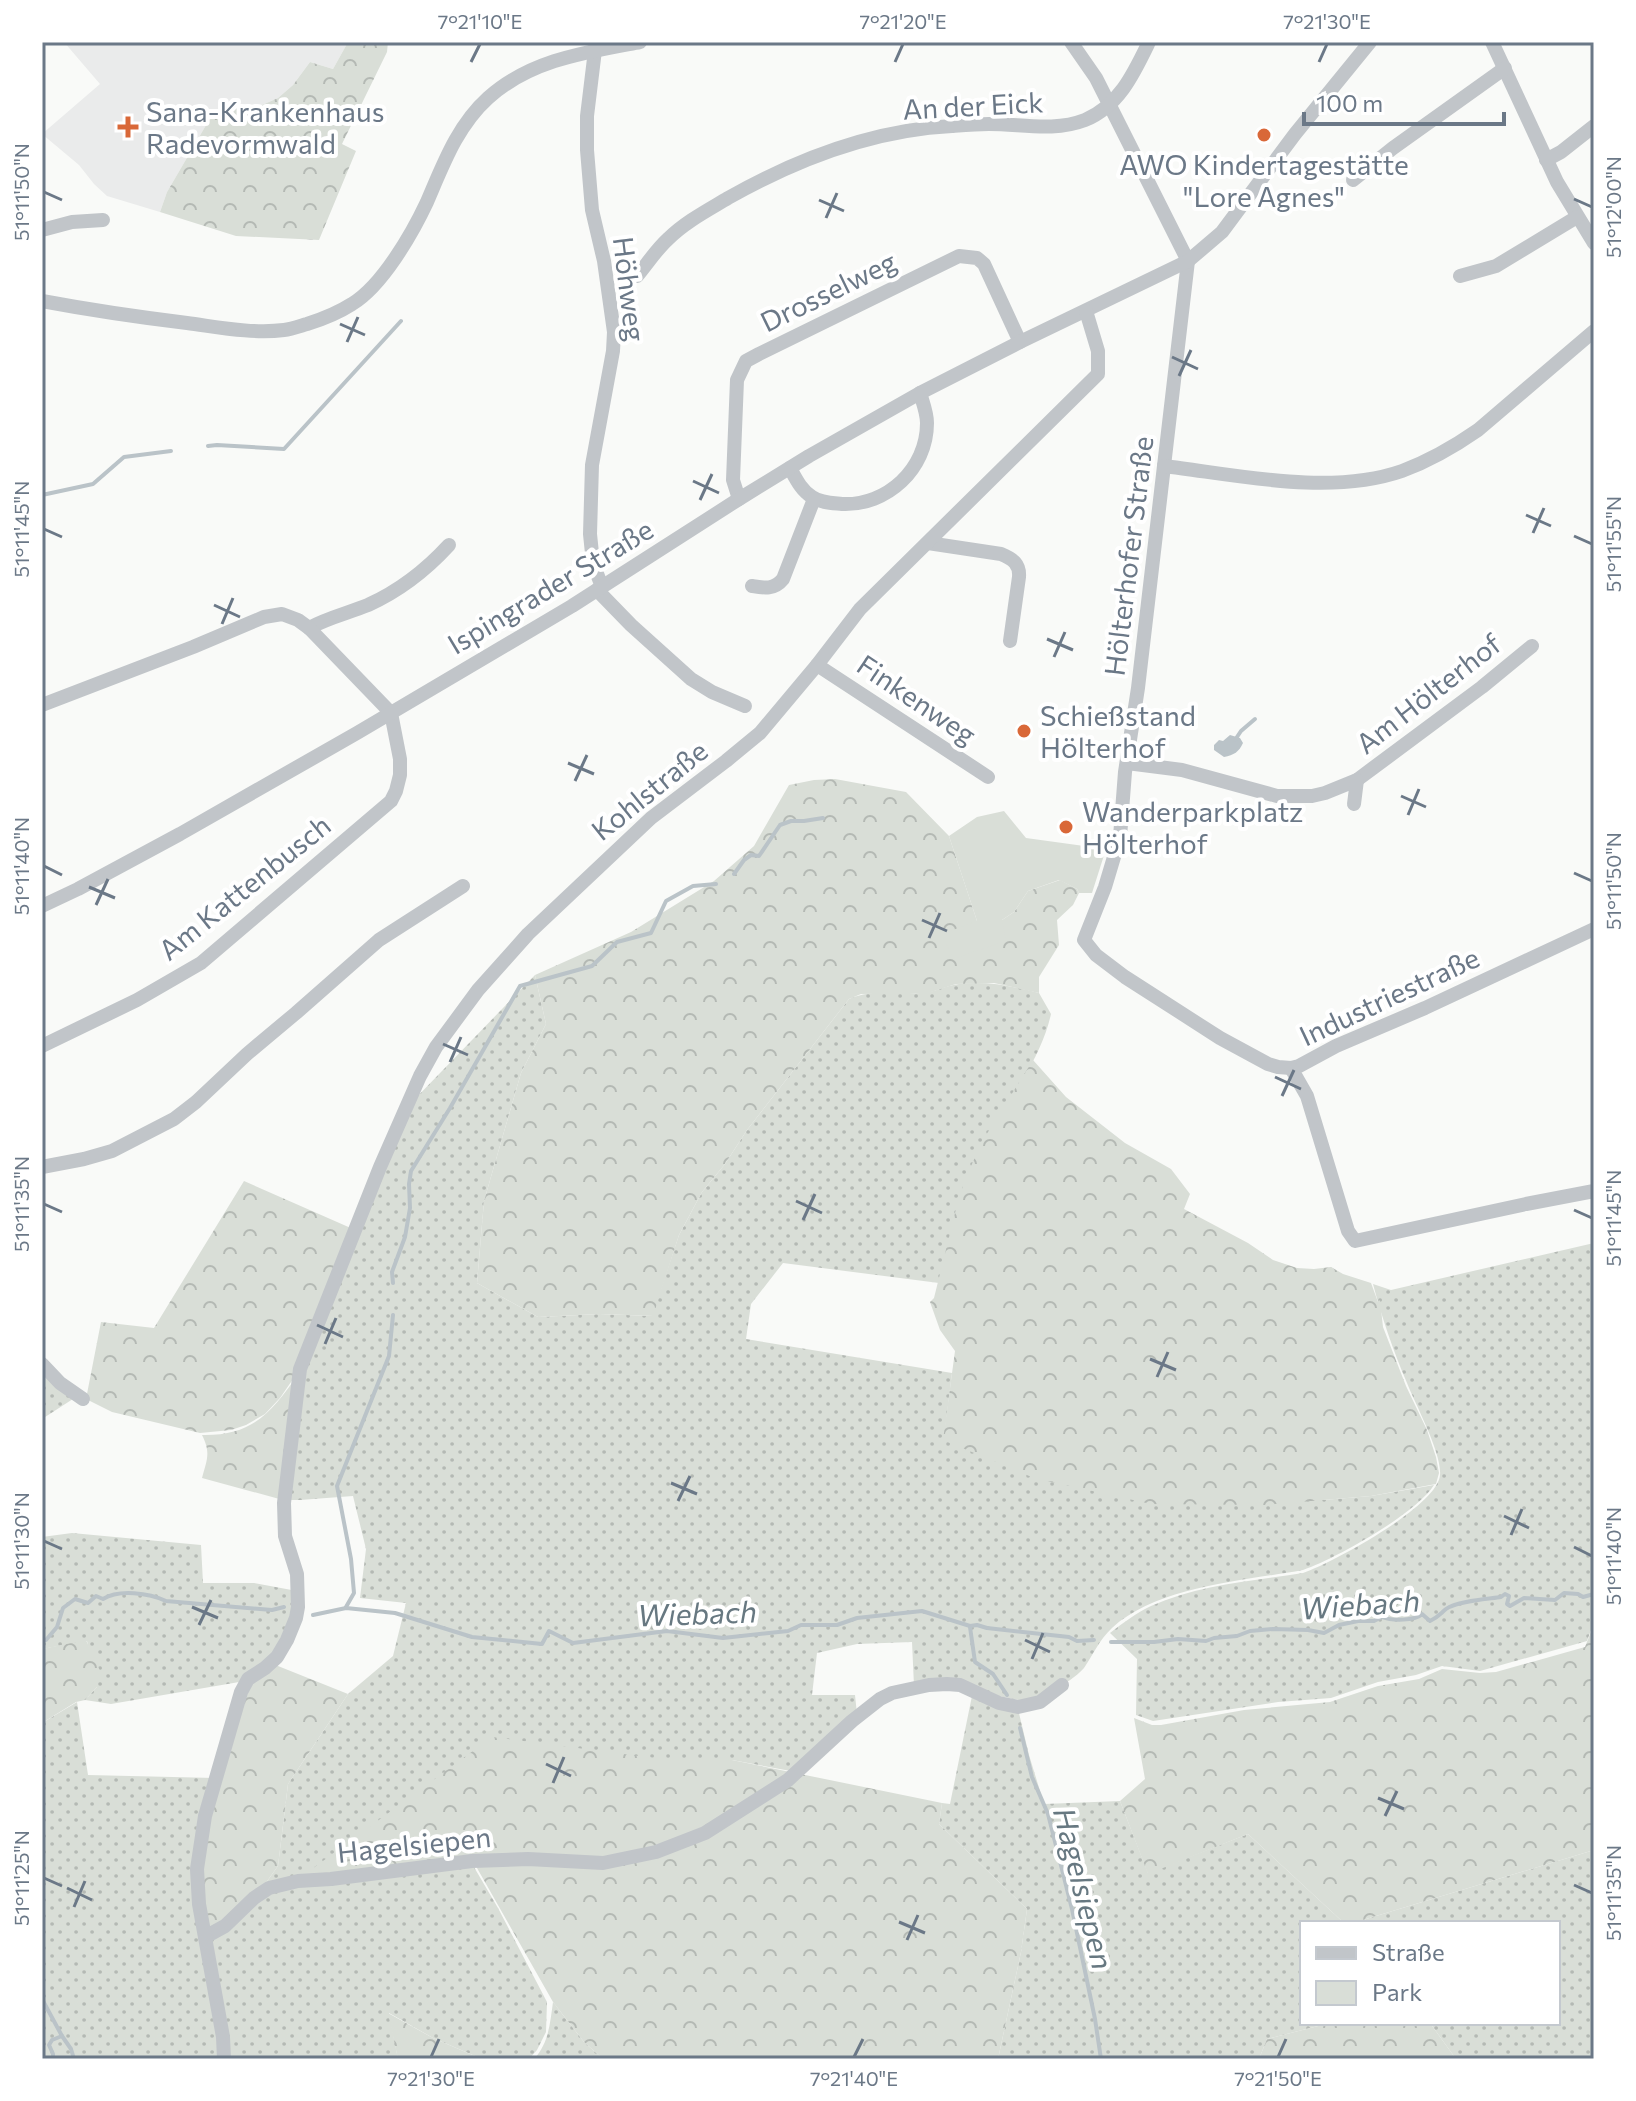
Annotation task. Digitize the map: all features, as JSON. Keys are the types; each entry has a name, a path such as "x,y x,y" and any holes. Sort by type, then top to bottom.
{"street":[{"path":"42,301 234,330 284,330 322,319 353,304 392,262 413,231 454,142 471,115 486,100 515,77 531,69 596,46 640,42"},
{"path":"1071,42 1096,78 1188,261"},
{"path":"1110,106 1135,71 1149,42"},
{"name":"Ispingrader Straße","path":"42,906 180,834 391,713 600,589 790,468 920,393 1188,261 1222,232 1295,134 1370,42"},
{"path":"1492,42 1546,160 1594,243"},
{"name":"Höhweg","path":"596,46 587,116 587,150 592,210 604,261 614,332 592,465 590,534 600,589"},
{"path":"1353,180 1505,68"},
{"name":"An der Eick","path":"637,276 668,238 706,211 767,176 841,146 941,127 989,124 1041,128 1065,125 1086,119 1110,106"},
{"path":"1546,160 1594,126"},
{"path":"1460,276 1496,266 1577,217"},
{"path":"42,230 72,222 103,220"},
{"name":"Drosselweg","path":"739,499 733,480 737,380 746,361 959,256 977,258 984,264 1020,342"},
{"name":"Hölterhofer Straße","path":"1188,261 1122,822 1103,895 1084,940 1096,955 1125,977 1220,1038 1268,1064 1291,1068"},
{"name":"Kohlstraße","path":"205,1937 197,1869 205,1816 241,1692 248,1679 277,1657 287,1640 298,1607 297,1574 285,1536 284,1503 300,1369 406,1102 436,1047 478,990 528,934 651,818 760,733 860,609 1098,374 1098,351 1086,311"},
{"path":"1164,466 1319,483 1364,480 1400,471 1440,453 1478,430 1594,331"},
{"path":"790,468 800,487 824,503 851,504 876,499 901,483 914,466 924,444 927,428 920,393"},
{"path":"752,586 771,588 783,579 814,499"},
{"path":"928,543 1001,554 1016,563 1019,577 1010,641"},
{"path":"309,628 328,618 368,605 398,588 433,563 449,545"},
{"path":"600,589 631,625 691,679 745,706"},
{"path":"42,705 264,617 282,614 309,628 391,713"},
{"name":"Am Hölterhof","path":"1127,763 1182,770 1277,796 1325,793 1357,780 1532,646"},
{"name":"Finkenweg","path":"817,665 988,777"},
{"name":"Am Kattenbusch","path":"42,1046 137,1000 201,963 391,801 400,775 391,713"},
{"name":"Am Hölterhof","path":"1354,804 1357,780"},
{"path":"42,1167 112,1151 174,1119 379,940 463,886"},
{"name":"Industriestraße","path":"1594,929 1291,1068 1307,1096 1348,1231 1355,1241 1594,1191"},
{"path":"42,1364 60,1383 83,1399"},
{"name":"Hagelsiepen","path":"205,1937 225,1926 269,1888 298,1881 472,1861 528,1859 603,1863 656,1852 713,1829 788,1780 852,1721 892,1693 910,1688 960,1685 999,1703 1018,1707 1040,1702 1062,1685"},
{"path":"205,1937 224,2059"}],"shaded area":[{"name":"Sana-Krankenhaus Radevormwald","path":"64,42 348,42 333,69 310,62 293,85 278,98 262,105 231,106 209,120 167,192 160,212 107,196 79,165 42,134 100,84"},
{"path":"1230,735 1240,738 1243,743 1236,753 1224,757 1214,750 1214,745"}],"green space":[{"path":"348,42 388,42 387,52 342,144 356,151 319,240 236,236 160,212 167,192 209,120 231,106 262,105 278,98 293,85 310,62 333,69"},
{"path":"835,779 906,792 949,836 977,921 1002,920 1014,912 1028,891 1060,880 1077,889 1079,893 1073,905 1057,920 1059,945 1039,977 1039,993 994,983 956,984 928,993 861,994 849,999 702,1192 679,1235 653,1316 600,1314 538,1317 477,1283 484,1201 521,1073 546,1024 535,975 631,932 714,881 754,846 789,785"},
{"path":"1004,811 1026,838 1106,849 1092,893 1079,893 1059,880 1028,891 1014,912 1002,920 1006,941 953,959 942,934 977,921 949,836 977,817"},
{"path":"535,975 546,1024 521,1073 484,1201 477,1283 538,1317 600,1314 652,1316 679,1235 702,1192 849,999 876,993 923,993 969,983 1019,988 1039,993 1051,1014 1049,1023 939,1283 783,1263 751,1304 746,1339 952,1373 944,1438 1323,1500 1371,1496 1434,1485 1425,1497 1393,1522 1354,1546 1303,1570 1202,1587 1153,1603 1131,1614 1107,1633 1080,1672 1034,1703 983,1693 914,1686 912,1642 857,1644 817,1653 812,1695 855,1695 857,1714 796,1772 732,1760 670,1760 260,1891 278,1866 288,1784 348,1694 393,1656 406,1603 360,1598 366,1549 353,1496 286,1500 302,1370 411,1103"},
{"path":"1033,1060 1066,1097 1125,1143 1171,1169 1190,1194 1184,1209 1273,1260 1297,1268 1331,1267 1371,1283 1378,1302 1380,1300 1383,1327 1436,1457 1439,1473 1436,1484 1371,1496 1264,1505 1151,1504 1034,1478 943,1440 955,1351 940,1330 930,1302 934,1298 966,1177 983,1140"},
{"path":"244,1181 353,1229 300,1369 280,1398 265,1414 246,1425 200,1433 112,1412 86,1399 101,1322 154,1328"},
{"path":"1594,1243 1594,1622 1587,1641 1480,1671 1442,1666 1331,1698 1278,1702 1153,1721 1136,1715 1137,1659 1110,1633 1115,1629 1151,1606 1188,1593 1303,1573 1317,1567 1382,1532 1422,1502 1435,1488 1440,1475 1437,1454 1397,1358 1373,1284 1391,1290"},
{"path":"42,1366 76,1397 42,1419"},
{"path":"299,1373 283,1500 202,1478 207,1452 202,1435 235,1431 260,1419"},
{"path":"72,1533 201,1545 203,1583 254,1583 297,1591 286,1639 245,1681 111,1704 85,1700 97,1687 87,1641 42,1649 42,1537"},
{"path":"1594,1624 1594,1850 1360,1921 1342,1921 1248,1834 1148,1874 1120,1801 1145,1779 1134,1718 1161,1725 1244,1710 1330,1702 1378,1686 1419,1679 1442,1669 1496,1672 1585,1647"},
{"path":"86,1640 100,1671 97,1687 85,1700 76,1702 42,1723 42,1649"},
{"path":"273,1664 348,1694 288,1784 278,1866 260,1891 207,1934 201,1843 249,1682"},
{"path":"973,1691 1018,1709 1044,1804 1120,1801 1148,1873 1248,1834 1342,1921 1300,1921 1300,2025 1322,2025 1267,2039 1259,2059 998,2059 1027,1909 939,1824 942,1803 950,1804"},
{"path":"77,1702 88,1775 215,1778 197,1844 223,2059 42,2059 42,1723"},
{"path":"492,1737 670,1760 732,1760 942,1803 939,1824 1027,1909 998,2059 603,2059 584,2042 553,2002 473,1861 297,1880"},
{"path":"1594,1850 1594,2059 1456,2059 1431,2025 1560,2025 1560,1921 1360,1921"},
{"path":"471,1862 547,2002 546,2032 529,2059 482,2059 433,2038 389,2013 398,2059 226,2059 207,1939 270,1890"},
{"path":"553,2002 584,2042 603,2059 534,2059 546,2039"},
{"path":"388,2013 433,2038 482,2059 398,2059"},
{"path":"1322,2025 1431,2025 1456,2059 1259,2059 1267,2039"}],"waterway":[{"path":"208,446 284,449 401,321"},
{"path":"42,495 93,484 124,457 171,451"},
{"path":"1235,740 1255,719"},
{"path":"734,874 744,860 751,855 759,856 780,825 823,818"},
{"path":"393,1283 392,1272 405,1237 410,1208 411,1171 520,986 592,966 617,942 651,933 666,901 693,886 716,884"},
{"path":"346,1607 354,1593 337,1486 389,1356 393,1315"},
{"name":"Wiebach","path":"42,1640 46,1640 57,1627 63,1608 75,1599 88,1603 96,1596 103,1599 134,1593 166,1601 272,1610 284,1607"},
{"name":"Wiebach","path":"1111,1642 1206,1641 1273,1629 1324,1633 1339,1625 1374,1621 1382,1617 1403,1620 1422,1614 1430,1621 1451,1606 1505,1594 1509,1596 1507,1604 1510,1606 1524,1598 1555,1600 1564,1593 1583,1597 1594,1594"},
{"name":"Wiebach","path":"313,1615 346,1608 395,1613 472,1637 542,1644 549,1631 573,1643 667,1631 723,1638 788,1631 801,1625 837,1625 857,1618 922,1611 970,1626 1069,1637 1077,1641 1094,1640"},
{"name":"Hagelsiepen","path":"970,1627 975,1662 993,1674 1007,1695"},
{"name":"Hagelsiepen","path":"1020,1728 1032,1777 1048,1814 1072,1909 1101,2059"},
{"path":"42,1999 74,2059"},
{"path":"53,2059 49,2045 52,2040 62,2036"}],"place":[{"name":"Sana-Krankenhaus Radevormwald","path":"128,127"},
{"name":"AWO Kindertagestätte \"Lore Agnes\"","path":"1264,135"},
{"name":"Schießstand Hölterhof","path":"1024,731"},
{"name":"Wanderparkplatz Hölterhof","path":"1066,827"}]}
